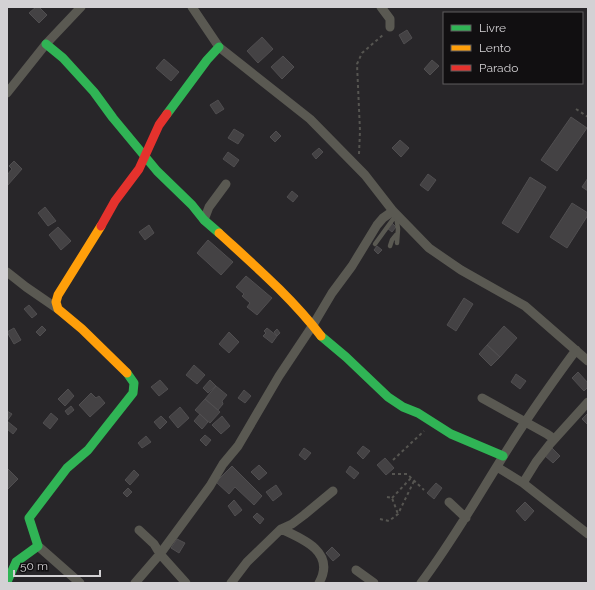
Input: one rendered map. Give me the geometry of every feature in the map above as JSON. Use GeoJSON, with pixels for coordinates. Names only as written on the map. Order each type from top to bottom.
{"type":"FeatureCollection","features":[{"type":"Feature","properties":{"kind":"street"},"geometry":{"type":"LineString","coordinates":[[7,94],[46,44],[81,7]]}},
{"type":"Feature","properties":{"kind":"street"},"geometry":{"type":"LineString","coordinates":[[192,7],[219,47],[310,119],[374,185],[395,213],[429,248],[461,270],[525,306],[588,361]]}},
{"type":"Feature","properties":{"kind":"street"},"geometry":{"type":"LineString","coordinates":[[381,7],[390,20],[390,26]]}},
{"type":"Feature","properties":{"kind":"street"},"geometry":{"type":"LineString","coordinates":[[46,44],[63,58],[94,92],[144,156],[204,220],[273,282],[321,336],[388,397],[403,407],[418,413],[451,434],[503,456]]}},
{"type":"Feature","properties":{"kind":"street"},"geometry":{"type":"LineString","coordinates":[[58,309],[56,302],[62,288],[94,238],[115,201],[139,169],[159,125],[207,60],[219,47]]}},
{"type":"Feature","properties":{"kind":"street"},"geometry":{"type":"LineString","coordinates":[[204,220],[209,207],[226,184]]}},
{"type":"Feature","properties":{"kind":"street"},"geometry":{"type":"LineString","coordinates":[[135,583],[160,554],[210,486],[223,464],[238,446],[279,376],[313,326],[332,293],[352,266],[377,225],[383,218],[395,213]]}},
{"type":"Feature","properties":{"kind":"street"},"geometry":{"type":"LineString","coordinates":[[7,272],[58,309],[105,351],[131,376],[136,388],[88,450],[66,468],[29,518],[38,546],[80,583]]}},
{"type":"Feature","properties":{"kind":"street"},"geometry":{"type":"LineString","coordinates":[[302,341],[311,336],[321,336]]}},
{"type":"Feature","properties":{"kind":"street"},"geometry":{"type":"LineString","coordinates":[[421,583],[441,557],[503,456],[576,350]]}},
{"type":"Feature","properties":{"kind":"street"},"geometry":{"type":"LineString","coordinates":[[482,398],[548,434],[554,439]]}},
{"type":"Feature","properties":{"kind":"street"},"geometry":{"type":"LineString","coordinates":[[523,484],[536,462],[554,439],[588,402]]}},
{"type":"Feature","properties":{"kind":"street"},"geometry":{"type":"LineString","coordinates":[[497,467],[523,484],[588,534]]}},
{"type":"Feature","properties":{"kind":"street"},"geometry":{"type":"LineString","coordinates":[[231,583],[247,562],[280,529],[292,524],[333,490]]}},
{"type":"Feature","properties":{"kind":"street"},"geometry":{"type":"LineString","coordinates":[[449,502],[466,518]]}},
{"type":"Feature","properties":{"kind":"street"},"geometry":{"type":"LineString","coordinates":[[280,529],[294,535],[320,552],[324,568],[323,576],[319,583]]}},
{"type":"Feature","properties":{"kind":"street"},"geometry":{"type":"LineString","coordinates":[[140,530],[154,544],[160,554],[186,583]]}},
{"type":"Feature","properties":{"kind":"street"},"geometry":{"type":"LineString","coordinates":[[7,582],[16,562],[38,546]]}},
{"type":"Feature","properties":{"kind":"street"},"geometry":{"type":"LineString","coordinates":[[356,570],[364,574],[374,583]]}},
{"type":"Feature","properties":{"kind":"lane"},"geometry":{"type":"LineString","coordinates":[[395,213],[398,229],[396,243]]}},
{"type":"Feature","properties":{"kind":"lane"},"geometry":{"type":"LineString","coordinates":[[375,244],[395,213]]}},
{"type":"Feature","properties":{"kind":"lane"},"geometry":{"type":"LineString","coordinates":[[390,246],[396,235]]}},
{"type":"Feature","properties":{"kind":"path"},"geometry":{"type":"LineString","coordinates":[[358,169],[360,131],[357,64],[362,53],[384,35],[390,26]]}},
{"type":"Feature","properties":{"kind":"path"},"geometry":{"type":"LineString","coordinates":[[576,109],[588,117]]}},
{"type":"Feature","properties":{"kind":"path"},"geometry":{"type":"LineString","coordinates":[[393,460],[432,422]]}},
{"type":"Feature","properties":{"kind":"path"},"geometry":{"type":"LineString","coordinates":[[392,474],[407,474],[424,490]]}},
{"type":"Feature","properties":{"kind":"path"},"geometry":{"type":"LineString","coordinates":[[392,498],[411,478]]}},
{"type":"Feature","properties":{"kind":"path"},"geometry":{"type":"LineString","coordinates":[[380,519],[389,521],[398,514],[414,481]]}},
{"type":"Feature","properties":{"kind":"path"},"geometry":{"type":"LineString","coordinates":[[387,497],[392,498]]}},
{"type":"Feature","properties":{"kind":"path"},"geometry":{"type":"LineString","coordinates":[[392,498],[398,514]]}},
{"type":"Feature","properties":{"kind":"building"},"geometry":{"type":"Polygon","coordinates":[[[36,7],[39,7],[47,15],[39,23],[29,13],[36,7]]]}},
{"type":"Feature","properties":{"kind":"building"},"geometry":{"type":"Polygon","coordinates":[[[407,30],[412,38],[404,44],[399,35],[407,30]]]}},
{"type":"Feature","properties":{"kind":"building"},"geometry":{"type":"Polygon","coordinates":[[[262,37],[273,49],[258,63],[247,51],[262,37]]]}},
{"type":"Feature","properties":{"kind":"building"},"geometry":{"type":"Polygon","coordinates":[[[283,56],[294,67],[282,79],[271,67],[283,56]]]}},
{"type":"Feature","properties":{"kind":"building"},"geometry":{"type":"Polygon","coordinates":[[[164,59],[179,72],[171,81],[156,68],[164,59]]]}},
{"type":"Feature","properties":{"kind":"building"},"geometry":{"type":"Polygon","coordinates":[[[432,60],[439,66],[430,75],[424,69],[432,60]]]}},
{"type":"Feature","properties":{"kind":"building"},"geometry":{"type":"Polygon","coordinates":[[[218,100],[224,109],[216,114],[210,105],[218,100]]]}},
{"type":"Feature","properties":{"kind":"building"},"geometry":{"type":"Polygon","coordinates":[[[571,117],[587,128],[557,171],[541,160],[571,117]]]}},
{"type":"Feature","properties":{"kind":"building"},"geometry":{"type":"Polygon","coordinates":[[[234,129],[244,135],[238,144],[228,138],[234,129]]]}},
{"type":"Feature","properties":{"kind":"building"},"geometry":{"type":"Polygon","coordinates":[[[276,131],[281,136],[275,142],[270,137],[276,131]]]}},
{"type":"Feature","properties":{"kind":"building"},"geometry":{"type":"Polygon","coordinates":[[[400,140],[409,148],[401,157],[392,148],[400,140]]]}},
{"type":"Feature","properties":{"kind":"building"},"geometry":{"type":"Polygon","coordinates":[[[319,148],[323,152],[316,159],[312,154],[319,148]]]}},
{"type":"Feature","properties":{"kind":"building"},"geometry":{"type":"Polygon","coordinates":[[[228,152],[239,160],[234,167],[223,159],[228,152]]]}},
{"type":"Feature","properties":{"kind":"building"},"geometry":{"type":"Polygon","coordinates":[[[14,161],[22,169],[7,186],[7,175],[12,169],[9,166],[14,161]]]}},
{"type":"Feature","properties":{"kind":"building"},"geometry":{"type":"Polygon","coordinates":[[[428,174],[436,180],[428,191],[420,185],[428,174]]]}},
{"type":"Feature","properties":{"kind":"building"},"geometry":{"type":"Polygon","coordinates":[[[530,177],[546,187],[518,233],[502,223],[530,177]]]}},
{"type":"Feature","properties":{"kind":"building"},"geometry":{"type":"Polygon","coordinates":[[[588,178],[588,191],[582,187],[588,178]]]}},
{"type":"Feature","properties":{"kind":"building"},"geometry":{"type":"Polygon","coordinates":[[[292,191],[298,196],[293,202],[287,197],[292,191]]]}},
{"type":"Feature","properties":{"kind":"building"},"geometry":{"type":"Polygon","coordinates":[[[572,203],[588,213],[588,215],[567,248],[550,237],[572,203]]]}},
{"type":"Feature","properties":{"kind":"building"},"geometry":{"type":"Polygon","coordinates":[[[45,207],[56,221],[48,226],[38,213],[45,207]]]}},
{"type":"Feature","properties":{"kind":"building"},"geometry":{"type":"Polygon","coordinates":[[[392,223],[396,227],[392,232],[387,228],[392,223]]]}},
{"type":"Feature","properties":{"kind":"building"},"geometry":{"type":"Polygon","coordinates":[[[149,225],[154,233],[145,240],[139,232],[149,225]]]}},
{"type":"Feature","properties":{"kind":"building"},"geometry":{"type":"Polygon","coordinates":[[[58,227],[71,241],[61,250],[49,235],[58,227]]]}},
{"type":"Feature","properties":{"kind":"building"},"geometry":{"type":"Polygon","coordinates":[[[208,240],[233,262],[221,275],[197,253],[208,240]]]}},
{"type":"Feature","properties":{"kind":"building"},"geometry":{"type":"Polygon","coordinates":[[[377,246],[382,250],[378,254],[374,250],[377,246]]]}},
{"type":"Feature","properties":{"kind":"building"},"geometry":{"type":"Polygon","coordinates":[[[246,276],[272,298],[257,315],[247,307],[250,303],[242,296],[244,294],[236,287],[246,276]]]}},
{"type":"Feature","properties":{"kind":"building"},"geometry":{"type":"Polygon","coordinates":[[[464,298],[473,304],[456,331],[447,325],[464,298]]]}},
{"type":"Feature","properties":{"kind":"building"},"geometry":{"type":"Polygon","coordinates":[[[29,305],[37,314],[32,318],[24,309],[29,305]]]}},
{"type":"Feature","properties":{"kind":"building"},"geometry":{"type":"Polygon","coordinates":[[[42,326],[46,330],[40,336],[36,332],[42,326]]]}},
{"type":"Feature","properties":{"kind":"building"},"geometry":{"type":"Polygon","coordinates":[[[504,326],[517,338],[500,357],[487,345],[504,326]]]}},
{"type":"Feature","properties":{"kind":"building"},"geometry":{"type":"Polygon","coordinates":[[[14,328],[21,340],[14,344],[7,332],[14,328]]]}},
{"type":"Feature","properties":{"kind":"building"},"geometry":{"type":"Polygon","coordinates":[[[267,328],[277,336],[272,343],[263,336],[266,333],[264,331],[267,328]]]}},
{"type":"Feature","properties":{"kind":"building"},"geometry":{"type":"Polygon","coordinates":[[[277,329],[280,333],[277,336],[274,332],[277,329]]]}},
{"type":"Feature","properties":{"kind":"building"},"geometry":{"type":"Polygon","coordinates":[[[229,332],[239,342],[229,353],[219,344],[229,332]]]}},
{"type":"Feature","properties":{"kind":"building"},"geometry":{"type":"Polygon","coordinates":[[[487,345],[500,357],[491,366],[479,354],[487,345]]]}},
{"type":"Feature","properties":{"kind":"building"},"geometry":{"type":"Polygon","coordinates":[[[194,365],[205,375],[197,384],[186,375],[194,365]]]}},
{"type":"Feature","properties":{"kind":"building"},"geometry":{"type":"Polygon","coordinates":[[[578,372],[588,383],[588,387],[584,391],[572,378],[578,372]]]}},
{"type":"Feature","properties":{"kind":"building"},"geometry":{"type":"Polygon","coordinates":[[[516,374],[526,381],[520,389],[511,382],[516,374]]]}},
{"type":"Feature","properties":{"kind":"building"},"geometry":{"type":"Polygon","coordinates":[[[160,380],[168,389],[159,396],[151,387],[160,380]]]}},
{"type":"Feature","properties":{"kind":"building"},"geometry":{"type":"Polygon","coordinates":[[[210,380],[216,386],[208,393],[203,388],[210,380]]]}},
{"type":"Feature","properties":{"kind":"building"},"geometry":{"type":"Polygon","coordinates":[[[216,386],[227,395],[222,401],[223,404],[218,410],[205,399],[216,386]]]}},
{"type":"Feature","properties":{"kind":"building"},"geometry":{"type":"Polygon","coordinates":[[[68,389],[74,396],[65,406],[58,399],[68,389]]]}},
{"type":"Feature","properties":{"kind":"building"},"geometry":{"type":"Polygon","coordinates":[[[244,390],[251,396],[245,403],[238,398],[244,390]]]}},
{"type":"Feature","properties":{"kind":"building"},"geometry":{"type":"Polygon","coordinates":[[[91,393],[96,398],[99,396],[105,403],[90,417],[79,405],[91,393]]]}},
{"type":"Feature","properties":{"kind":"building"},"geometry":{"type":"Polygon","coordinates":[[[205,399],[220,412],[210,423],[195,410],[205,399]]]}},
{"type":"Feature","properties":{"kind":"building"},"geometry":{"type":"Polygon","coordinates":[[[71,406],[74,410],[68,415],[65,411],[71,406]]]}},
{"type":"Feature","properties":{"kind":"building"},"geometry":{"type":"Polygon","coordinates":[[[180,407],[189,418],[178,428],[169,417],[180,407]]]}},
{"type":"Feature","properties":{"kind":"building"},"geometry":{"type":"Polygon","coordinates":[[[7,411],[12,414],[7,421],[7,411]]]}},
{"type":"Feature","properties":{"kind":"building"},"geometry":{"type":"Polygon","coordinates":[[[51,413],[58,419],[50,429],[43,423],[51,413]]]}},
{"type":"Feature","properties":{"kind":"building"},"geometry":{"type":"Polygon","coordinates":[[[588,413],[588,425],[582,419],[588,413]]]}},
{"type":"Feature","properties":{"kind":"building"},"geometry":{"type":"Polygon","coordinates":[[[200,414],[208,422],[202,429],[194,421],[200,414]]]}},
{"type":"Feature","properties":{"kind":"building"},"geometry":{"type":"Polygon","coordinates":[[[161,416],[167,422],[160,429],[154,422],[161,416]]]}},
{"type":"Feature","properties":{"kind":"building"},"geometry":{"type":"Polygon","coordinates":[[[222,416],[230,426],[221,434],[212,425],[222,416]]]}},
{"type":"Feature","properties":{"kind":"building"},"geometry":{"type":"Polygon","coordinates":[[[7,421],[17,429],[13,434],[7,429],[7,421]]]}},
{"type":"Feature","properties":{"kind":"building"},"geometry":{"type":"Polygon","coordinates":[[[205,435],[211,440],[206,446],[200,440],[205,435]]]}},
{"type":"Feature","properties":{"kind":"building"},"geometry":{"type":"Polygon","coordinates":[[[146,436],[151,442],[142,448],[138,443],[146,436]]]}},
{"type":"Feature","properties":{"kind":"building"},"geometry":{"type":"Polygon","coordinates":[[[363,446],[370,451],[363,459],[357,453],[363,446]]]}},
{"type":"Feature","properties":{"kind":"building"},"geometry":{"type":"Polygon","coordinates":[[[551,447],[560,456],[553,463],[544,455],[551,447]]]}},
{"type":"Feature","properties":{"kind":"building"},"geometry":{"type":"Polygon","coordinates":[[[304,448],[311,453],[305,460],[299,455],[304,448]]]}},
{"type":"Feature","properties":{"kind":"building"},"geometry":{"type":"Polygon","coordinates":[[[385,458],[394,468],[386,475],[377,465],[385,458]]]}},
{"type":"Feature","properties":{"kind":"building"},"geometry":{"type":"Polygon","coordinates":[[[259,465],[267,473],[259,480],[251,472],[259,465]]]}},
{"type":"Feature","properties":{"kind":"building"},"geometry":{"type":"Polygon","coordinates":[[[232,466],[262,496],[254,505],[235,487],[229,494],[216,482],[232,466]]]}},
{"type":"Feature","properties":{"kind":"building"},"geometry":{"type":"Polygon","coordinates":[[[350,466],[359,473],[354,479],[346,472],[350,466]]]}},
{"type":"Feature","properties":{"kind":"building"},"geometry":{"type":"Polygon","coordinates":[[[7,468],[18,479],[7,490],[7,468]]]}},
{"type":"Feature","properties":{"kind":"building"},"geometry":{"type":"Polygon","coordinates":[[[134,470],[139,475],[130,485],[125,480],[134,470]]]}},
{"type":"Feature","properties":{"kind":"building"},"geometry":{"type":"Polygon","coordinates":[[[436,483],[442,488],[434,499],[427,493],[436,483]]]}},
{"type":"Feature","properties":{"kind":"building"},"geometry":{"type":"Polygon","coordinates":[[[276,485],[282,494],[273,501],[266,492],[276,485]]]}},
{"type":"Feature","properties":{"kind":"building"},"geometry":{"type":"Polygon","coordinates":[[[128,488],[132,492],[127,497],[123,493],[128,488]]]}},
{"type":"Feature","properties":{"kind":"building"},"geometry":{"type":"Polygon","coordinates":[[[234,500],[242,510],[235,516],[228,506],[234,500]]]}},
{"type":"Feature","properties":{"kind":"building"},"geometry":{"type":"Polygon","coordinates":[[[525,502],[534,511],[525,521],[516,511],[525,502]]]}},
{"type":"Feature","properties":{"kind":"building"},"geometry":{"type":"Polygon","coordinates":[[[257,513],[264,519],[260,524],[253,517],[257,513]]]}},
{"type":"Feature","properties":{"kind":"building"},"geometry":{"type":"Polygon","coordinates":[[[177,539],[185,543],[179,553],[171,548],[177,539]]]}},
{"type":"Feature","properties":{"kind":"building"},"geometry":{"type":"Polygon","coordinates":[[[332,547],[340,555],[333,561],[326,553],[332,547]]]}},
{"type":"Feature","properties":{"kind":"traffic: fast"},"geometry":{"type":"LineString","coordinates":[[46,44],[63,58],[94,92],[113,118],[157,171],[192,205],[204,220],[219,233]]}},
{"type":"Feature","properties":{"kind":"traffic: fast"},"geometry":{"type":"LineString","coordinates":[[167,114],[207,60],[219,47]]}},
{"type":"Feature","properties":{"kind":"traffic: fast"},"geometry":{"type":"LineString","coordinates":[[321,336],[346,357],[388,397],[403,407],[418,413],[451,434],[503,456]]}},
{"type":"Feature","properties":{"kind":"traffic: fast"},"geometry":{"type":"LineString","coordinates":[[7,582],[16,562],[38,546],[29,518],[67,468],[88,450],[133,393],[134,383],[127,373]]}},
{"type":"Feature","properties":{"kind":"traffic: slow"},"geometry":{"type":"LineString","coordinates":[[101,226],[58,295],[56,302],[58,309],[82,329],[127,373]]}},
{"type":"Feature","properties":{"kind":"traffic: slow"},"geometry":{"type":"LineString","coordinates":[[219,233],[285,295],[321,336]]}},
{"type":"Feature","properties":{"kind":"traffic: jam"},"geometry":{"type":"LineString","coordinates":[[101,226],[115,201],[139,169],[159,125],[167,114]]}}]}
